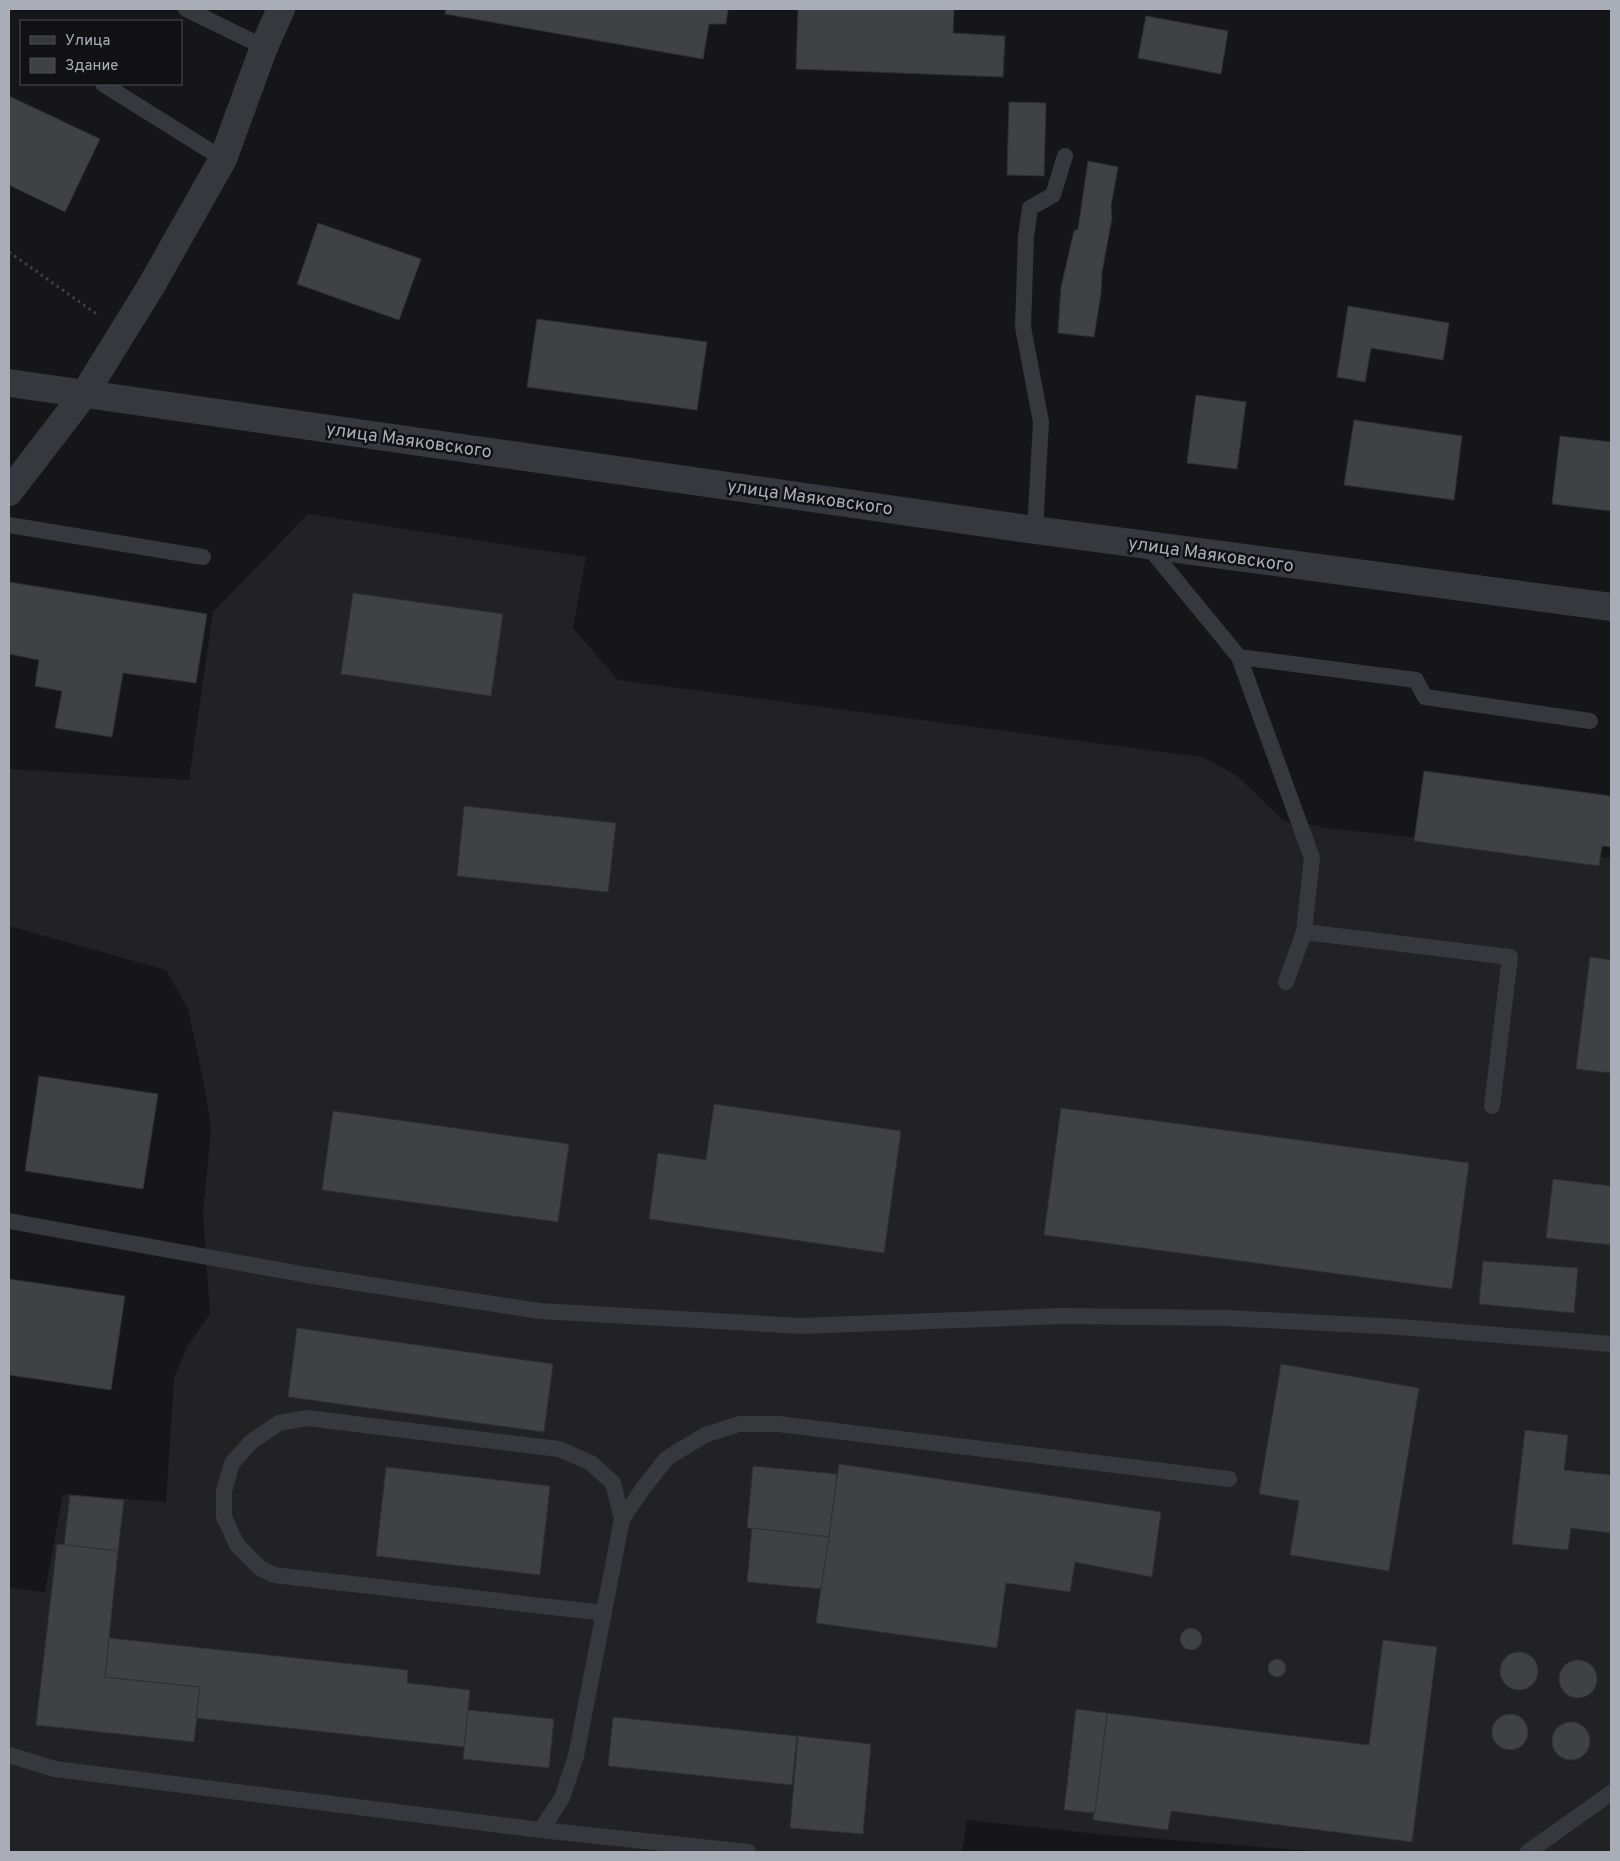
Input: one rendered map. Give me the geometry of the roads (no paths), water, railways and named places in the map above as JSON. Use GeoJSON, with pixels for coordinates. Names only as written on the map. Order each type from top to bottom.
{"type":"FeatureCollection","features":[{"type":"Feature","properties":{"kind":"street"},"geometry":{"type":"LineString","coordinates":[[9,492],[85,393],[150,288],[223,159],[264,47],[281,9]]}},
{"type":"Feature","properties":{"kind":"street","name":"улица Маяковского"},"geometry":{"type":"LineString","coordinates":[[9,383],[1035,530],[1611,607]]}},
{"type":"Feature","properties":{"kind":"lane"},"geometry":{"type":"LineString","coordinates":[[186,9],[264,47]]}},
{"type":"Feature","properties":{"kind":"lane"},"geometry":{"type":"LineString","coordinates":[[105,85],[223,159]]}},
{"type":"Feature","properties":{"kind":"lane"},"geometry":{"type":"LineString","coordinates":[[1035,530],[1041,422],[1024,327],[1026,238],[1030,208],[1053,195],[1065,156]]}},
{"type":"Feature","properties":{"kind":"lane"},"geometry":{"type":"LineString","coordinates":[[9,525],[204,557]]}},
{"type":"Feature","properties":{"kind":"lane"},"geometry":{"type":"LineString","coordinates":[[1147,545],[1239,656],[1312,858],[1304,932],[1286,982]]}},
{"type":"Feature","properties":{"kind":"lane"},"geometry":{"type":"LineString","coordinates":[[1239,656],[1416,680],[1426,698],[1590,721]]}},
{"type":"Feature","properties":{"kind":"lane"},"geometry":{"type":"LineString","coordinates":[[1304,932],[1510,957],[1492,1106]]}},
{"type":"Feature","properties":{"kind":"lane"},"geometry":{"type":"LineString","coordinates":[[9,1221],[307,1275],[539,1311],[802,1326],[1061,1316],[1226,1318],[1400,1328],[1611,1344]]}},
{"type":"Feature","properties":{"kind":"lane"},"geometry":{"type":"LineString","coordinates":[[604,1613],[274,1575],[260,1568],[237,1545],[224,1517],[224,1491],[232,1463],[252,1441],[279,1423],[307,1418],[559,1449],[591,1463],[613,1483],[622,1519]]}},
{"type":"Feature","properties":{"kind":"lane"},"geometry":{"type":"LineString","coordinates":[[541,1830],[562,1798],[576,1756],[622,1519],[667,1458],[705,1435],[739,1424],[778,1424],[1229,1478]]}},
{"type":"Feature","properties":{"kind":"lane"},"geometry":{"type":"LineString","coordinates":[[9,1755],[55,1769],[541,1830],[748,1852]]}},
{"type":"Feature","properties":{"kind":"lane"},"geometry":{"type":"LineString","coordinates":[[1528,1852],[1611,1793]]}}]}
